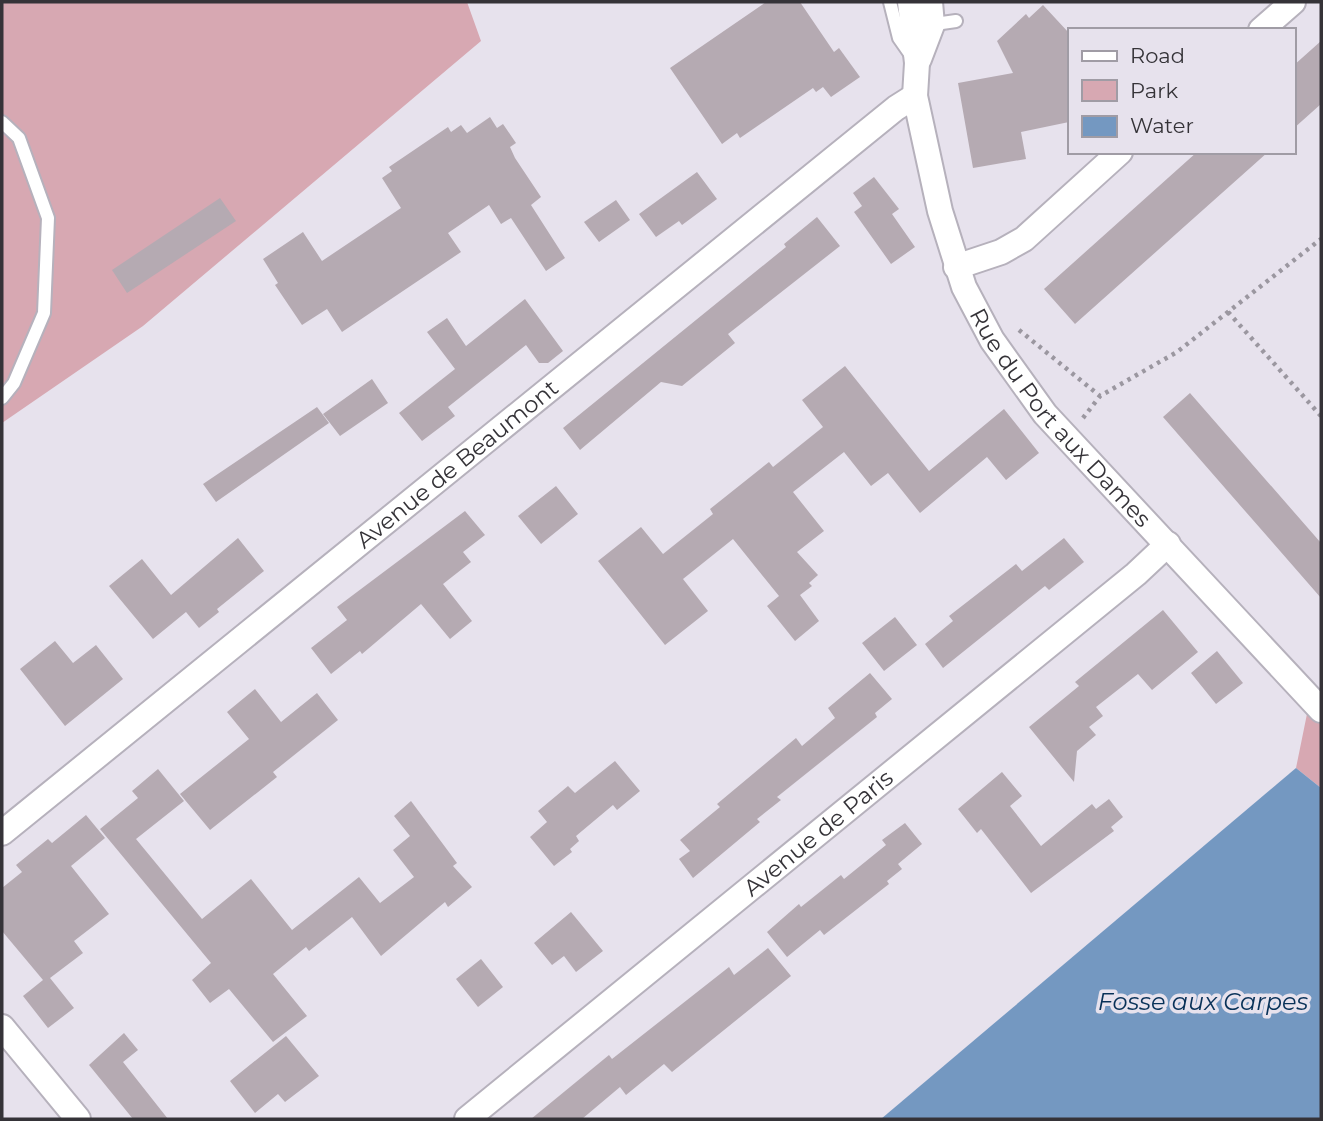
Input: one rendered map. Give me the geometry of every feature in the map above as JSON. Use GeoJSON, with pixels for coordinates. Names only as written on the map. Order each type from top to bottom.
{"type":"FeatureCollection","features":[{"type":"Feature","properties":{"kind":"street"},"geometry":{"type":"LineString","coordinates":[[1263,28],[1293,2]]}},
{"type":"Feature","properties":{"kind":"street","name":"Rue du Port aux Dames"},"geometry":{"type":"LineString","coordinates":[[921,13],[915,96],[935,192],[956,267],[992,340],[1029,394],[1321,710]]}},
{"type":"Feature","properties":{"kind":"street","name":"Avenue de Beaumont"},"geometry":{"type":"LineString","coordinates":[[2,833],[896,108],[915,96]]}},
{"type":"Feature","properties":{"kind":"street"},"geometry":{"type":"LineString","coordinates":[[956,267],[1001,252],[1024,239],[1118,154]]}},
{"type":"Feature","properties":{"kind":"street","name":"Avenue de Paris"},"geometry":{"type":"LineString","coordinates":[[467,1119],[1136,575],[1168,544]]}},
{"type":"Feature","properties":{"kind":"street"},"geometry":{"type":"LineString","coordinates":[[2,1027],[78,1119]]}},
{"type":"Feature","properties":{"kind":"lane"},"geometry":{"type":"LineString","coordinates":[[890,2],[899,38],[917,63]]}},
{"type":"Feature","properties":{"kind":"lane"},"geometry":{"type":"LineString","coordinates":[[921,13],[956,21]]}},
{"type":"Feature","properties":{"kind":"lane"},"geometry":{"type":"LineString","coordinates":[[2,122],[19,138],[48,218],[44,313],[14,383],[2,398]]}},
{"type":"Feature","properties":{"kind":"path"},"geometry":{"type":"LineString","coordinates":[[1070,440],[1100,396],[1177,352],[1321,239]]}},
{"type":"Feature","properties":{"kind":"path"},"geometry":{"type":"LineString","coordinates":[[1228,312],[1321,415]]}},
{"type":"Feature","properties":{"kind":"path"},"geometry":{"type":"LineString","coordinates":[[1017,328],[1100,396]]}},
{"type":"Feature","properties":{"kind":"green space"},"geometry":{"type":"Polygon","coordinates":[[[2,2],[467,2],[481,41],[143,326],[2,423],[2,2]]]}},
{"type":"Feature","properties":{"kind":"green space"},"geometry":{"type":"Polygon","coordinates":[[[1308,709],[1321,724],[1321,788],[1296,768],[1308,709]]]}},
{"type":"Feature","properties":{"kind":"water","name":"Fosse aux Carpes"},"geometry":{"type":"Polygon","coordinates":[[[1296,768],[1321,788],[1321,1119],[881,1119],[1296,768]]]}},
{"type":"Feature","properties":{"kind":"building"},"geometry":{"type":"Polygon","coordinates":[[[766,2],[800,2],[834,52],[839,48],[860,77],[831,97],[823,87],[816,92],[813,88],[740,138],[737,133],[722,144],[670,68],[766,2]]]}},
{"type":"Feature","properties":{"kind":"building"},"geometry":{"type":"Polygon","coordinates":[[[1043,5],[1068,32],[1068,122],[1021,132],[1026,159],[973,168],[958,83],[1013,73],[997,41],[1026,14],[1029,18],[1043,5]]]}},
{"type":"Feature","properties":{"kind":"building"},"geometry":{"type":"Polygon","coordinates":[[[1321,41],[1321,104],[1295,127],[1295,64],[1321,41]]]}},
{"type":"Feature","properties":{"kind":"building"},"geometry":{"type":"Polygon","coordinates":[[[490,117],[497,128],[503,124],[516,143],[510,147],[515,158],[541,197],[531,205],[565,258],[546,271],[511,218],[501,224],[489,205],[448,233],[461,252],[342,332],[327,309],[302,325],[275,285],[278,283],[263,259],[303,232],[322,261],[401,208],[382,178],[392,171],[389,167],[448,127],[451,132],[461,125],[467,133],[490,117]]]}},
{"type":"Feature","properties":{"kind":"building"},"geometry":{"type":"Polygon","coordinates":[[[1195,154],[1266,154],[1075,324],[1044,289],[1195,154]]]}},
{"type":"Feature","properties":{"kind":"building"},"geometry":{"type":"Polygon","coordinates":[[[697,172],[717,199],[682,225],[679,221],[656,237],[639,214],[697,172]]]}},
{"type":"Feature","properties":{"kind":"building"},"geometry":{"type":"Polygon","coordinates":[[[874,177],[899,209],[892,214],[915,247],[891,264],[854,212],[862,206],[853,193],[874,177]]]}},
{"type":"Feature","properties":{"kind":"building"},"geometry":{"type":"Polygon","coordinates":[[[220,198],[236,221],[127,293],[112,270],[220,198]]]}},
{"type":"Feature","properties":{"kind":"building"},"geometry":{"type":"Polygon","coordinates":[[[616,200],[630,220],[599,242],[584,222],[616,200]]]}},
{"type":"Feature","properties":{"kind":"building"},"geometry":{"type":"Polygon","coordinates":[[[817,217],[840,246],[728,334],[735,343],[682,386],[661,382],[580,450],[563,428],[786,247],[784,244],[817,217]]]}},
{"type":"Feature","properties":{"kind":"building"},"geometry":{"type":"Polygon","coordinates":[[[525,299],[563,351],[548,363],[539,363],[526,345],[448,407],[455,416],[422,441],[399,413],[455,369],[427,332],[447,318],[466,346],[525,299]]]}},
{"type":"Feature","properties":{"kind":"building"},"geometry":{"type":"Polygon","coordinates":[[[845,366],[929,471],[1004,409],[1039,453],[1006,480],[987,457],[920,513],[888,473],[871,486],[844,452],[793,492],[824,531],[797,552],[818,575],[809,583],[812,586],[800,595],[819,621],[795,641],[767,606],[779,596],[733,539],[683,579],[708,611],[665,645],[598,561],[641,527],[663,554],[713,514],[710,509],[769,462],[773,467],[823,427],[802,400],[845,366]]]}},
{"type":"Feature","properties":{"kind":"building"},"geometry":{"type":"Polygon","coordinates":[[[372,379],[388,403],[340,436],[323,414],[372,379]]]}},
{"type":"Feature","properties":{"kind":"building"},"geometry":{"type":"Polygon","coordinates":[[[1190,393],[1321,543],[1321,598],[1163,417],[1190,393]]]}},
{"type":"Feature","properties":{"kind":"building"},"geometry":{"type":"Polygon","coordinates":[[[317,407],[329,423],[216,502],[203,484],[317,407]]]}},
{"type":"Feature","properties":{"kind":"building"},"geometry":{"type":"Polygon","coordinates":[[[556,486],[578,514],[541,544],[518,516],[556,486]]]}},
{"type":"Feature","properties":{"kind":"building"},"geometry":{"type":"Polygon","coordinates":[[[465,511],[485,535],[463,552],[471,562],[443,584],[472,621],[450,639],[421,604],[362,654],[360,651],[331,674],[311,648],[347,620],[337,607],[465,511]]]}},
{"type":"Feature","properties":{"kind":"building"},"geometry":{"type":"Polygon","coordinates":[[[238,538],[264,571],[217,609],[219,612],[199,628],[186,612],[153,639],[109,586],[142,559],[171,595],[238,538]]]}},
{"type":"Feature","properties":{"kind":"building"},"geometry":{"type":"Polygon","coordinates":[[[1064,538],[1084,562],[1049,590],[1045,586],[943,668],[925,644],[953,621],[949,616],[1016,564],[1022,571],[1064,538]]]}},
{"type":"Feature","properties":{"kind":"building"},"geometry":{"type":"Polygon","coordinates":[[[1163,610],[1198,652],[1152,690],[1138,674],[1096,707],[1103,716],[1089,727],[1096,735],[1077,751],[1074,782],[1029,727],[1079,686],[1075,682],[1163,610]]]}},
{"type":"Feature","properties":{"kind":"building"},"geometry":{"type":"Polygon","coordinates":[[[895,617],[917,645],[884,671],[862,643],[895,617]]]}},
{"type":"Feature","properties":{"kind":"building"},"geometry":{"type":"Polygon","coordinates":[[[55,641],[73,663],[96,645],[123,679],[65,726],[20,669],[55,641]]]}},
{"type":"Feature","properties":{"kind":"building"},"geometry":{"type":"Polygon","coordinates":[[[1217,651],[1243,683],[1216,704],[1191,673],[1217,651]]]}},
{"type":"Feature","properties":{"kind":"building"},"geometry":{"type":"Polygon","coordinates":[[[870,673],[892,699],[875,713],[877,717],[777,797],[781,800],[757,819],[760,822],[693,878],[679,859],[690,851],[680,840],[720,807],[717,804],[796,738],[802,746],[835,718],[828,708],[870,673]]]}},
{"type":"Feature","properties":{"kind":"building"},"geometry":{"type":"Polygon","coordinates":[[[255,689],[281,722],[317,693],[338,720],[273,772],[277,777],[210,830],[180,794],[249,739],[227,712],[255,689]]]}},
{"type":"Feature","properties":{"kind":"building"},"geometry":{"type":"Polygon","coordinates":[[[615,761],[640,791],[617,810],[613,805],[576,836],[579,841],[570,849],[572,852],[554,866],[530,837],[547,822],[538,811],[568,786],[575,793],[615,761]]]}},
{"type":"Feature","properties":{"kind":"building"},"geometry":{"type":"Polygon","coordinates":[[[158,769],[184,801],[136,839],[202,919],[251,879],[292,930],[359,877],[380,903],[414,877],[393,850],[410,836],[394,816],[411,801],[457,863],[453,866],[472,887],[448,907],[445,902],[381,956],[352,917],[309,951],[306,947],[273,974],[307,1016],[273,1042],[229,989],[210,1003],[192,980],[211,963],[100,829],[138,798],[132,791],[158,769]]]}},
{"type":"Feature","properties":{"kind":"building"},"geometry":{"type":"Polygon","coordinates":[[[1002,772],[1022,796],[1010,806],[1041,846],[1092,804],[1096,809],[1109,799],[1123,817],[1111,827],[1114,831],[1031,893],[981,829],[977,833],[958,809],[1002,772]]]}},
{"type":"Feature","properties":{"kind":"building"},"geometry":{"type":"Polygon","coordinates":[[[86,815],[105,838],[71,866],[109,914],[74,941],[83,953],[50,978],[74,1008],[48,1028],[23,996],[43,980],[2,931],[2,888],[22,872],[16,865],[48,839],[52,843],[86,815]]]}},
{"type":"Feature","properties":{"kind":"building"},"geometry":{"type":"Polygon","coordinates":[[[905,823],[922,844],[898,864],[902,869],[887,881],[889,884],[824,935],[820,930],[787,957],[767,932],[799,904],[801,907],[841,875],[844,879],[886,845],[882,840],[905,823]]]}},
{"type":"Feature","properties":{"kind":"building"},"geometry":{"type":"Polygon","coordinates":[[[571,912],[603,951],[576,972],[564,956],[552,965],[534,943],[571,912]]]}},
{"type":"Feature","properties":{"kind":"building"},"geometry":{"type":"Polygon","coordinates":[[[768,948],[791,976],[672,1072],[664,1064],[626,1095],[620,1087],[582,1119],[531,1119],[609,1055],[612,1059],[729,967],[734,975],[768,948]]]}},
{"type":"Feature","properties":{"kind":"building"},"geometry":{"type":"Polygon","coordinates":[[[481,959],[503,987],[478,1007],[456,979],[481,959]]]}},
{"type":"Feature","properties":{"kind":"building"},"geometry":{"type":"Polygon","coordinates":[[[124,1033],[138,1050],[123,1062],[168,1119],[133,1119],[89,1065],[124,1033]]]}},
{"type":"Feature","properties":{"kind":"building"},"geometry":{"type":"Polygon","coordinates":[[[286,1036],[319,1076],[285,1102],[278,1094],[255,1113],[230,1081],[286,1036]]]}}]}
